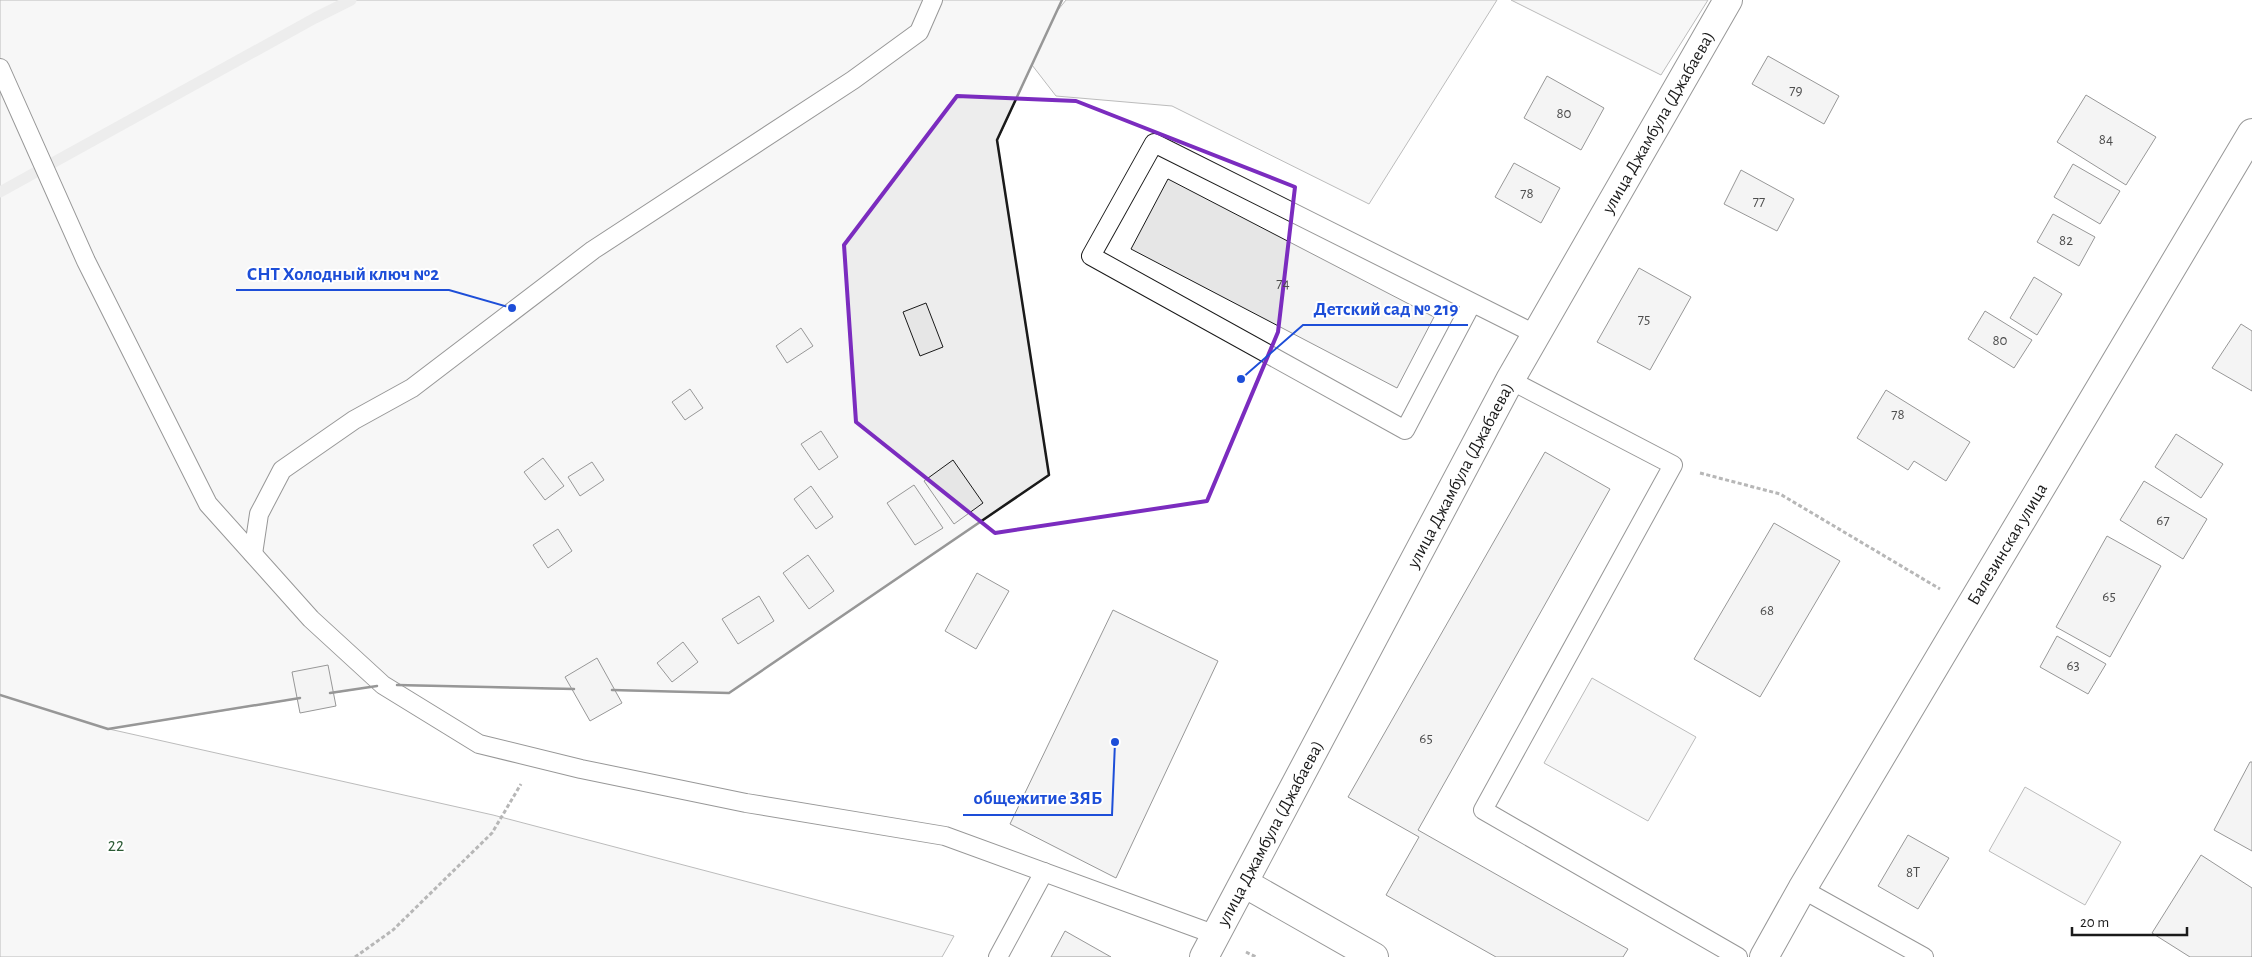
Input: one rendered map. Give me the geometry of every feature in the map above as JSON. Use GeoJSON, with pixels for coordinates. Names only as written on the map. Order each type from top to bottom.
{"type":"FeatureCollection","features":[{"type":"Feature","properties":{"kind":"street","name":"улица Джамбула (Джабаева)"},"geometry":{"type":"LineString","coordinates":[[1210,946],[1510,380],[1728,0]]}},
{"type":"Feature","properties":{"kind":"street","name":"Балезинская улица"},"geometry":{"type":"LineString","coordinates":[[1764,957],[1802,889],[2252,133]]}},
{"type":"Feature","properties":{"kind":"street"},"geometry":{"type":"LineString","coordinates":[[1244,883],[1374,957]]}},
{"type":"Feature","properties":{"kind":"lane"},"geometry":{"type":"LineString","coordinates":[[253,554],[259,514],[282,470],[354,420],[412,388],[592,250],[853,80],[919,32],[933,0]]}},
{"type":"Feature","properties":{"kind":"lane"},"geometry":{"type":"LineString","coordinates":[[0,68],[86,261],[208,504],[311,619],[383,685],[479,744],[581,769],[746,803],[945,836],[1044,872],[1210,946]]}},
{"type":"Feature","properties":{"kind":"lane"},"geometry":{"type":"LineString","coordinates":[[1472,302],[1406,430],[1091,256],[1154,143],[1472,302],[1537,335]]}},
{"type":"Feature","properties":{"kind":"lane"},"geometry":{"type":"LineString","coordinates":[[1510,380],[1673,465],[1483,810],[1738,957]]}},
{"type":"Feature","properties":{"kind":"lane"},"geometry":{"type":"LineString","coordinates":[[998,957],[1044,872]]}},
{"type":"Feature","properties":{"kind":"lane"},"geometry":{"type":"LineString","coordinates":[[1802,889],[1924,957]]}},
{"type":"Feature","properties":{"kind":"path"},"geometry":{"type":"LineString","coordinates":[[1673,465],[1780,494],[1970,607]]}},
{"type":"Feature","properties":{"kind":"path"},"geometry":{"type":"LineString","coordinates":[[355,957],[393,930],[492,833],[537,758]]}},
{"type":"Feature","properties":{"kind":"highlighted area"},"geometry":{"type":"Polygon","coordinates":[[[957,96],[1076,101],[1295,187],[1278,332],[1207,501],[995,533],[856,422],[844,245],[957,96]]]}},
{"type":"Feature","properties":{"kind":"shaded area"},"geometry":{"type":"Polygon","coordinates":[[[0,0],[1062,0],[1058,10],[1066,0],[1497,0],[1369,204],[1172,106],[1056,96],[1032,65],[997,141],[1049,475],[729,693],[383,685],[109,729],[493,815],[954,936],[942,957],[0,957],[0,0]]]}},
{"type":"Feature","properties":{"kind":"shaded area"},"geometry":{"type":"Polygon","coordinates":[[[1511,0],[1708,0],[1661,75],[1511,0]]]}},
{"type":"Feature","properties":{"kind":"shaded area"},"geometry":{"type":"Polygon","coordinates":[[[1592,678],[1696,737],[1648,821],[1544,763],[1592,678]]]}},
{"type":"Feature","properties":{"kind":"shaded area"},"geometry":{"type":"Polygon","coordinates":[[[2025,787],[2121,842],[2085,905],[1989,851],[2025,787]]]}},
{"type":"Feature","properties":{"kind":"building"},"geometry":{"type":"Polygon","coordinates":[[[1768,56],[1839,96],[1824,124],[1752,84],[1768,56]]]}},
{"type":"Feature","properties":{"kind":"building"},"geometry":{"type":"Polygon","coordinates":[[[1547,76],[1604,108],[1581,150],[1524,118],[1547,76]]]}},
{"type":"Feature","properties":{"kind":"building"},"geometry":{"type":"Polygon","coordinates":[[[2086,95],[2156,137],[2126,185],[2057,142],[2086,95]]]}},
{"type":"Feature","properties":{"kind":"building"},"geometry":{"type":"Polygon","coordinates":[[[1514,163],[1560,188],[1541,223],[1495,197],[1514,163]]]}},
{"type":"Feature","properties":{"kind":"building"},"geometry":{"type":"Polygon","coordinates":[[[2073,164],[2120,191],[2100,224],[2054,197],[2073,164]]]}},
{"type":"Feature","properties":{"kind":"building"},"geometry":{"type":"Polygon","coordinates":[[[1741,170],[1794,199],[1777,231],[1724,204],[1741,170]]]}},
{"type":"Feature","properties":{"kind":"building"},"geometry":{"type":"Polygon","coordinates":[[[1168,179],[1434,317],[1397,388],[1131,249],[1168,179]]]}},
{"type":"Feature","properties":{"kind":"building"},"geometry":{"type":"Polygon","coordinates":[[[2053,214],[2095,237],[2079,266],[2037,242],[2053,214]]]}},
{"type":"Feature","properties":{"kind":"building"},"geometry":{"type":"Polygon","coordinates":[[[1639,268],[1691,297],[1650,370],[1597,342],[1639,268]]]}},
{"type":"Feature","properties":{"kind":"building"},"geometry":{"type":"Polygon","coordinates":[[[2034,277],[2062,294],[2037,335],[2010,318],[2034,277]]]}},
{"type":"Feature","properties":{"kind":"building"},"geometry":{"type":"Polygon","coordinates":[[[926,303],[943,347],[920,356],[903,312],[926,303]]]}},
{"type":"Feature","properties":{"kind":"building"},"geometry":{"type":"Polygon","coordinates":[[[1985,311],[2032,340],[2014,368],[1968,339],[1985,311]]]}},
{"type":"Feature","properties":{"kind":"building"},"geometry":{"type":"Polygon","coordinates":[[[2241,324],[2252,331],[2252,391],[2212,368],[2241,324]]]}},
{"type":"Feature","properties":{"kind":"building"},"geometry":{"type":"Polygon","coordinates":[[[801,328],[813,346],[787,363],[776,346],[801,328]]]}},
{"type":"Feature","properties":{"kind":"building"},"geometry":{"type":"Polygon","coordinates":[[[690,389],[703,408],[685,420],[672,402],[690,389]]]}},
{"type":"Feature","properties":{"kind":"building"},"geometry":{"type":"Polygon","coordinates":[[[1886,390],[1970,442],[1946,481],[1914,461],[1908,470],[1857,438],[1886,390]]]}},
{"type":"Feature","properties":{"kind":"building"},"geometry":{"type":"Polygon","coordinates":[[[821,431],[838,457],[819,470],[801,444],[821,431]]]}},
{"type":"Feature","properties":{"kind":"building"},"geometry":{"type":"Polygon","coordinates":[[[2176,434],[2223,464],[2201,498],[2155,467],[2176,434]]]}},
{"type":"Feature","properties":{"kind":"building"},"geometry":{"type":"Polygon","coordinates":[[[1545,452],[1610,489],[1418,830],[1628,949],[1623,957],[1496,957],[1386,895],[1419,837],[1348,797],[1545,452]]]}},
{"type":"Feature","properties":{"kind":"building"},"geometry":{"type":"Polygon","coordinates":[[[543,458],[564,486],[545,500],[524,472],[543,458]]]}},
{"type":"Feature","properties":{"kind":"building"},"geometry":{"type":"Polygon","coordinates":[[[953,460],[983,503],[954,524],[924,481],[953,460]]]}},
{"type":"Feature","properties":{"kind":"building"},"geometry":{"type":"Polygon","coordinates":[[[592,462],[604,480],[580,496],[568,477],[592,462]]]}},
{"type":"Feature","properties":{"kind":"building"},"geometry":{"type":"Polygon","coordinates":[[[2144,481],[2207,519],[2183,559],[2120,520],[2144,481]]]}},
{"type":"Feature","properties":{"kind":"building"},"geometry":{"type":"Polygon","coordinates":[[[914,485],[943,528],[915,545],[887,503],[914,485]]]}},
{"type":"Feature","properties":{"kind":"building"},"geometry":{"type":"Polygon","coordinates":[[[811,486],[833,517],[816,529],[794,499],[811,486]]]}},
{"type":"Feature","properties":{"kind":"building"},"geometry":{"type":"Polygon","coordinates":[[[1774,523],[1840,561],[1760,697],[1694,659],[1774,523]]]}},
{"type":"Feature","properties":{"kind":"building"},"geometry":{"type":"Polygon","coordinates":[[[558,529],[572,551],[548,568],[533,545],[558,529]]]}},
{"type":"Feature","properties":{"kind":"building"},"geometry":{"type":"Polygon","coordinates":[[[2107,536],[2161,566],[2110,657],[2056,627],[2107,536]]]}},
{"type":"Feature","properties":{"kind":"building"},"geometry":{"type":"Polygon","coordinates":[[[808,555],[834,591],[809,609],[783,573],[808,555]]]}},
{"type":"Feature","properties":{"kind":"building"},"geometry":{"type":"Polygon","coordinates":[[[977,573],[1009,591],[976,649],[945,631],[977,573]]]}},
{"type":"Feature","properties":{"kind":"building"},"geometry":{"type":"Polygon","coordinates":[[[759,596],[774,621],[738,644],[722,619],[759,596]]]}},
{"type":"Feature","properties":{"kind":"building"},"geometry":{"type":"Polygon","coordinates":[[[1113,610],[1218,661],[1116,878],[1010,824],[1113,610]]]}},
{"type":"Feature","properties":{"kind":"building"},"geometry":{"type":"Polygon","coordinates":[[[2057,636],[2106,664],[2088,694],[2040,667],[2057,636]]]}},
{"type":"Feature","properties":{"kind":"building"},"geometry":{"type":"Polygon","coordinates":[[[683,642],[698,662],[672,682],[657,663],[683,642]]]}},
{"type":"Feature","properties":{"kind":"building"},"geometry":{"type":"Polygon","coordinates":[[[597,658],[622,703],[590,721],[565,677],[597,658]]]}},
{"type":"Feature","properties":{"kind":"building"},"geometry":{"type":"Polygon","coordinates":[[[328,665],[336,706],[300,713],[292,672],[328,665]]]}},
{"type":"Feature","properties":{"kind":"building"},"geometry":{"type":"Polygon","coordinates":[[[2250,762],[2252,762],[2252,851],[2214,830],[2250,762]]]}},
{"type":"Feature","properties":{"kind":"building"},"geometry":{"type":"Polygon","coordinates":[[[1908,835],[1949,858],[1918,909],[1878,886],[1908,835]]]}},
{"type":"Feature","properties":{"kind":"building"},"geometry":{"type":"Polygon","coordinates":[[[2201,855],[2252,888],[2252,957],[2190,957],[2152,933],[2201,855]]]}},
{"type":"Feature","properties":{"kind":"building"},"geometry":{"type":"Polygon","coordinates":[[[1065,931],[1111,957],[1051,957],[1065,931]]]}},
{"type":"Feature","properties":{"kind":"waterway"},"geometry":{"type":"LineString","coordinates":[[0,192],[351,0]]}},
{"type":"Feature","properties":{"kind":"wall"},"geometry":{"type":"LineString","coordinates":[[612,690],[729,693],[1049,475],[997,140],[1062,0]]}},
{"type":"Feature","properties":{"kind":"wall"},"geometry":{"type":"LineString","coordinates":[[397,685],[574,689]]}},
{"type":"Feature","properties":{"kind":"wall"},"geometry":{"type":"LineString","coordinates":[[330,693],[377,686]]}},
{"type":"Feature","properties":{"kind":"wall"},"geometry":{"type":"LineString","coordinates":[[0,695],[108,729],[300,698]]}},
{"type":"Feature","properties":{"kind":"place","name":"СНТ Холодный ключ №2"},"geometry":{"type":"Point","coordinates":[512,308]}},
{"type":"Feature","properties":{"kind":"place","name":"Детский сад № 219"},"geometry":{"type":"Point","coordinates":[1241,379]}},
{"type":"Feature","properties":{"kind":"place","name":"общежитие ЗЯБ"},"geometry":{"type":"Point","coordinates":[1115,742]}},
{"type":"Feature","properties":{"kind":"park label","name":"22"},"geometry":{"type":"Point","coordinates":[116,845]}}]}
